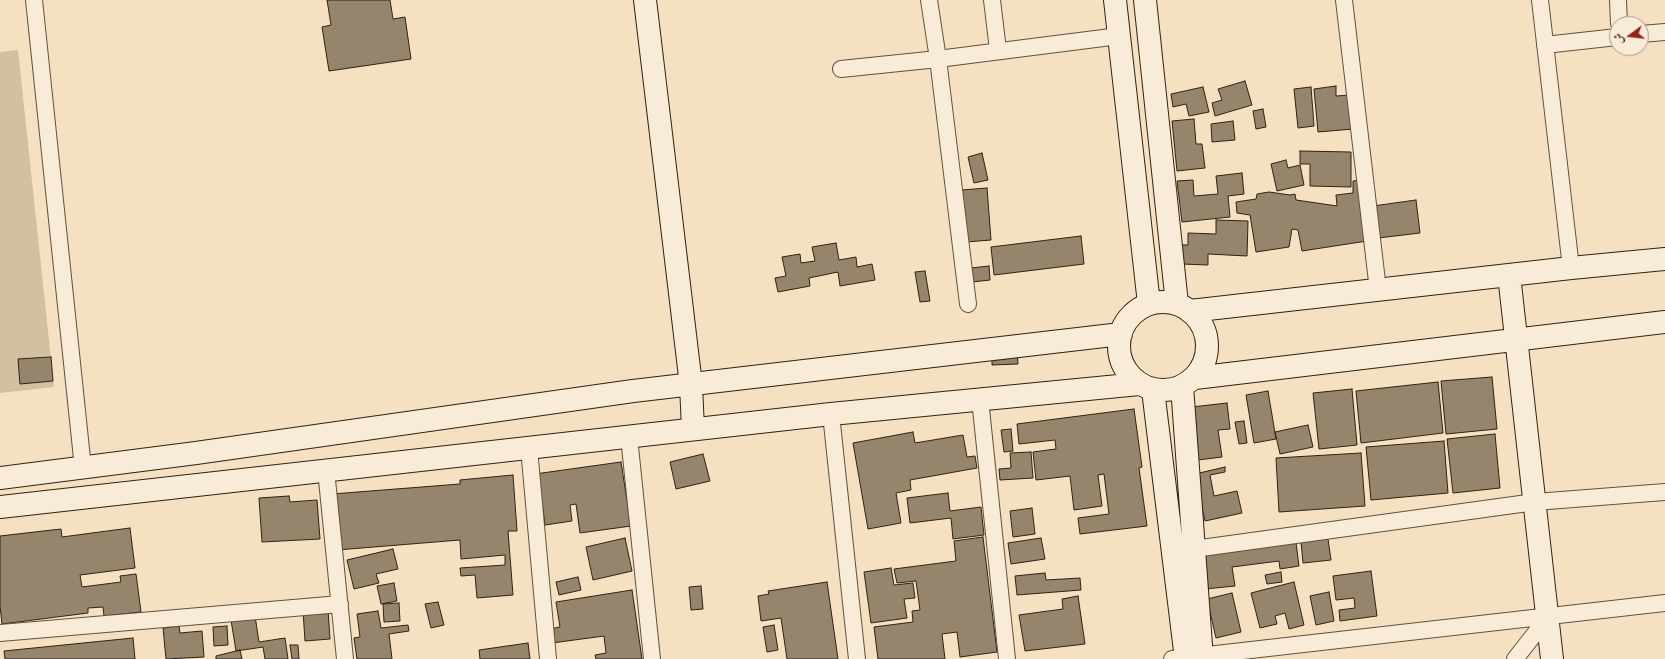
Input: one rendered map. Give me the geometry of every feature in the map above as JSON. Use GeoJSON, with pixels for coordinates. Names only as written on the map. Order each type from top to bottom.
{"type":"FeatureCollection","features":[{"type":"Feature","properties":{"kind":"main road"},"geometry":{"type":"LineString","coordinates":[[645,0],[691,384],[693,429]]}},
{"type":"Feature","properties":{"kind":"main road"},"geometry":{"type":"LineString","coordinates":[[1115,0],[1149,304]]}},
{"type":"Feature","properties":{"kind":"main road"},"geometry":{"type":"LineString","coordinates":[[1145,0],[1184,308],[1200,322],[1206,336],[1207,351],[1203,365],[1189,382],[1194,548],[1189,658]]}},
{"type":"Feature","properties":{"kind":"main road"},"geometry":{"type":"LineString","coordinates":[[1189,658],[1146,387],[1129,374],[1122,362],[1119,348],[1121,334],[1127,321],[1137,311],[1149,304],[1163,302],[1184,308],[1378,290],[1570,268],[1665,259]]}},
{"type":"Feature","properties":{"kind":"main road"},"geometry":{"type":"LineString","coordinates":[[1509,275],[1552,659]]}},
{"type":"Feature","properties":{"kind":"main road"},"geometry":{"type":"LineString","coordinates":[[0,507],[693,429],[980,399],[1146,387],[1168,391],[1189,382],[1517,339],[1665,322]]}},
{"type":"Feature","properties":{"kind":"main road"},"geometry":{"type":"LineString","coordinates":[[0,478],[83,468],[691,384],[1121,334]]}},
{"type":"Feature","properties":{"kind":"street"},"geometry":{"type":"LineString","coordinates":[[34,0],[83,468]]}},
{"type":"Feature","properties":{"kind":"street"},"geometry":{"type":"LineString","coordinates":[[929,0],[938,59],[968,304]]}},
{"type":"Feature","properties":{"kind":"street"},"geometry":{"type":"LineString","coordinates":[[992,0],[998,50]]}},
{"type":"Feature","properties":{"kind":"street"},"geometry":{"type":"LineString","coordinates":[[1344,0],[1378,290]]}},
{"type":"Feature","properties":{"kind":"street"},"geometry":{"type":"LineString","coordinates":[[1540,0],[1570,268]]}},
{"type":"Feature","properties":{"kind":"street"},"geometry":{"type":"LineString","coordinates":[[1618,0],[1619,16]]}},
{"type":"Feature","properties":{"kind":"street"},"geometry":{"type":"LineString","coordinates":[[1649,33],[1665,32]]}},
{"type":"Feature","properties":{"kind":"street"},"geometry":{"type":"LineString","coordinates":[[842,69],[938,59],[998,50],[1119,36]]}},
{"type":"Feature","properties":{"kind":"street"},"geometry":{"type":"LineString","coordinates":[[1545,45],[1609,38]]}},
{"type":"Feature","properties":{"kind":"street"},"geometry":{"type":"LineString","coordinates":[[980,399],[1007,659]]}},
{"type":"Feature","properties":{"kind":"street"},"geometry":{"type":"LineString","coordinates":[[831,414],[857,659]]}},
{"type":"Feature","properties":{"kind":"street"},"geometry":{"type":"LineString","coordinates":[[629,437],[652,659]]}},
{"type":"Feature","properties":{"kind":"street"},"geometry":{"type":"LineString","coordinates":[[529,448],[548,659]]}},
{"type":"Feature","properties":{"kind":"street"},"geometry":{"type":"LineString","coordinates":[[326,470],[345,659]]}},
{"type":"Feature","properties":{"kind":"street"},"geometry":{"type":"LineString","coordinates":[[1194,548],[1535,502],[1665,492]]}},
{"type":"Feature","properties":{"kind":"street"},"geometry":{"type":"LineString","coordinates":[[1189,658],[1548,618],[1665,603]]}},
{"type":"Feature","properties":{"kind":"street"},"geometry":{"type":"LineString","coordinates":[[0,633],[340,604]]}},
{"type":"Feature","properties":{"kind":"street"},"geometry":{"type":"LineString","coordinates":[[1515,659],[1548,618]]}},
{"type":"Feature","properties":{"kind":"shaded area"},"geometry":{"type":"Polygon","coordinates":[[[18,50],[54,387],[0,393],[0,52],[18,50]]]}},
{"type":"Feature","properties":{"kind":"building"},"geometry":{"type":"Polygon","coordinates":[[[327,0],[390,0],[393,19],[405,17],[411,59],[329,71],[322,27],[331,25],[327,0]]]}},
{"type":"Feature","properties":{"kind":"building"},"geometry":{"type":"Polygon","coordinates":[[[1245,81],[1252,105],[1215,116],[1212,103],[1222,100],[1218,89],[1245,81]]]}},
{"type":"Feature","properties":{"kind":"building"},"geometry":{"type":"Polygon","coordinates":[[[1336,86],[1336,96],[1350,95],[1353,129],[1318,132],[1314,89],[1336,86]]]}},
{"type":"Feature","properties":{"kind":"building"},"geometry":{"type":"Polygon","coordinates":[[[1203,87],[1209,112],[1189,116],[1186,104],[1173,107],[1171,94],[1203,87]]]}},
{"type":"Feature","properties":{"kind":"building"},"geometry":{"type":"Polygon","coordinates":[[[1311,87],[1314,126],[1298,128],[1294,89],[1311,87]]]}},
{"type":"Feature","properties":{"kind":"building"},"geometry":{"type":"Polygon","coordinates":[[[1263,109],[1266,127],[1256,129],[1253,111],[1263,109]]]}},
{"type":"Feature","properties":{"kind":"building"},"geometry":{"type":"Polygon","coordinates":[[[1194,119],[1196,144],[1202,144],[1205,168],[1177,171],[1172,121],[1194,119]]]}},
{"type":"Feature","properties":{"kind":"building"},"geometry":{"type":"Polygon","coordinates":[[[1233,121],[1235,140],[1212,142],[1211,124],[1233,121]]]}},
{"type":"Feature","properties":{"kind":"building"},"geometry":{"type":"Polygon","coordinates":[[[1300,151],[1351,152],[1351,187],[1310,186],[1310,164],[1300,164],[1300,151]]]}},
{"type":"Feature","properties":{"kind":"building"},"geometry":{"type":"Polygon","coordinates":[[[982,153],[988,180],[974,183],[968,157],[982,153]]]}},
{"type":"Feature","properties":{"kind":"building"},"geometry":{"type":"Polygon","coordinates":[[[1286,160],[1288,168],[1300,165],[1304,185],[1277,191],[1271,164],[1286,160]]]}},
{"type":"Feature","properties":{"kind":"building"},"geometry":{"type":"Polygon","coordinates":[[[1242,173],[1244,194],[1228,196],[1230,217],[1182,222],[1177,181],[1193,180],[1194,196],[1218,194],[1216,176],[1242,173]]]}},
{"type":"Feature","properties":{"kind":"building"},"geometry":{"type":"Polygon","coordinates":[[[1363,180],[1367,241],[1302,251],[1298,230],[1292,229],[1289,247],[1256,252],[1250,215],[1237,213],[1236,202],[1256,199],[1257,194],[1269,192],[1290,195],[1295,194],[1296,200],[1337,206],[1336,195],[1353,193],[1353,181],[1363,180]]]}},
{"type":"Feature","properties":{"kind":"building"},"geometry":{"type":"Polygon","coordinates":[[[987,188],[991,240],[966,242],[962,190],[987,188]]]}},
{"type":"Feature","properties":{"kind":"building"},"geometry":{"type":"Polygon","coordinates":[[[1416,200],[1420,233],[1378,238],[1373,206],[1416,200]]]}},
{"type":"Feature","properties":{"kind":"building"},"geometry":{"type":"Polygon","coordinates":[[[1216,220],[1248,221],[1247,256],[1208,254],[1208,265],[1182,264],[1182,245],[1188,245],[1188,233],[1216,234],[1216,220]]]}},
{"type":"Feature","properties":{"kind":"building"},"geometry":{"type":"Polygon","coordinates":[[[1081,236],[1084,264],[994,275],[991,247],[1081,236]]]}},
{"type":"Feature","properties":{"kind":"building"},"geometry":{"type":"Polygon","coordinates":[[[836,243],[839,260],[856,257],[857,267],[872,264],[875,280],[840,286],[838,272],[809,278],[810,286],[778,292],[775,278],[786,276],[782,257],[800,254],[801,263],[815,261],[812,247],[836,243]]]}},
{"type":"Feature","properties":{"kind":"building"},"geometry":{"type":"Polygon","coordinates":[[[989,266],[990,280],[972,282],[971,268],[989,266]]]}},
{"type":"Feature","properties":{"kind":"building"},"geometry":{"type":"Polygon","coordinates":[[[925,271],[930,301],[920,302],[915,272],[925,271]]]}},
{"type":"Feature","properties":{"kind":"building"},"geometry":{"type":"Polygon","coordinates":[[[1017,350],[1018,364],[992,365],[992,351],[1017,350]]]}},
{"type":"Feature","properties":{"kind":"building"},"geometry":{"type":"Polygon","coordinates":[[[51,357],[53,381],[20,384],[18,359],[51,357]]]}},
{"type":"Feature","properties":{"kind":"building"},"geometry":{"type":"Polygon","coordinates":[[[1492,377],[1497,429],[1446,434],[1441,381],[1492,377]]]}},
{"type":"Feature","properties":{"kind":"building"},"geometry":{"type":"Polygon","coordinates":[[[1438,382],[1443,433],[1361,443],[1356,391],[1438,382]]]}},
{"type":"Feature","properties":{"kind":"building"},"geometry":{"type":"Polygon","coordinates":[[[1352,389],[1357,445],[1319,449],[1313,393],[1352,389]]]}},
{"type":"Feature","properties":{"kind":"building"},"geometry":{"type":"Polygon","coordinates":[[[1268,391],[1276,439],[1254,443],[1246,395],[1268,391]]]}},
{"type":"Feature","properties":{"kind":"building"},"geometry":{"type":"Polygon","coordinates":[[[1227,403],[1230,429],[1218,430],[1222,457],[1190,461],[1183,408],[1227,403]]]}},
{"type":"Feature","properties":{"kind":"building"},"geometry":{"type":"Polygon","coordinates":[[[1134,409],[1142,467],[1139,468],[1147,526],[1080,534],[1078,518],[1109,514],[1104,474],[1098,475],[1102,506],[1074,510],[1070,476],[1036,480],[1033,452],[1056,449],[1055,440],[1019,444],[1017,424],[1134,409]]]}},
{"type":"Feature","properties":{"kind":"building"},"geometry":{"type":"Polygon","coordinates":[[[1244,421],[1247,443],[1239,444],[1235,422],[1244,421]]]}},
{"type":"Feature","properties":{"kind":"building"},"geometry":{"type":"Polygon","coordinates":[[[1308,425],[1313,447],[1280,454],[1275,432],[1308,425]]]}},
{"type":"Feature","properties":{"kind":"building"},"geometry":{"type":"Polygon","coordinates":[[[1011,429],[1013,451],[1004,452],[1001,430],[1011,429]]]}},
{"type":"Feature","properties":{"kind":"building"},"geometry":{"type":"Polygon","coordinates":[[[913,432],[915,443],[963,435],[967,457],[975,456],[977,468],[910,480],[911,490],[896,493],[901,523],[868,529],[853,443],[913,432]]]}},
{"type":"Feature","properties":{"kind":"building"},"geometry":{"type":"Polygon","coordinates":[[[1495,434],[1500,488],[1453,493],[1447,439],[1495,434]]]}},
{"type":"Feature","properties":{"kind":"building"},"geometry":{"type":"Polygon","coordinates":[[[1444,441],[1448,493],[1371,500],[1366,447],[1444,441]]]}},
{"type":"Feature","properties":{"kind":"building"},"geometry":{"type":"Polygon","coordinates":[[[1031,452],[1033,478],[1000,480],[999,469],[1011,468],[1010,453],[1031,452]]]}},
{"type":"Feature","properties":{"kind":"building"},"geometry":{"type":"Polygon","coordinates":[[[1361,453],[1365,506],[1279,512],[1276,458],[1361,453]]]}},
{"type":"Feature","properties":{"kind":"building"},"geometry":{"type":"Polygon","coordinates":[[[703,454],[710,481],[676,489],[670,462],[703,454]]]}},
{"type":"Feature","properties":{"kind":"building"},"geometry":{"type":"Polygon","coordinates":[[[621,462],[631,526],[580,533],[576,504],[570,505],[572,521],[545,525],[543,509],[540,510],[535,474],[621,462]]]}},
{"type":"Feature","properties":{"kind":"building"},"geometry":{"type":"Polygon","coordinates":[[[1225,467],[1225,472],[1210,475],[1214,496],[1237,491],[1242,513],[1205,521],[1195,474],[1225,467]]]}},
{"type":"Feature","properties":{"kind":"building"},"geometry":{"type":"Polygon","coordinates":[[[513,475],[517,531],[508,531],[513,595],[477,598],[475,575],[461,576],[460,568],[505,565],[505,555],[461,559],[460,540],[337,550],[332,494],[460,484],[460,480],[513,475]]]}},
{"type":"Feature","properties":{"kind":"building"},"geometry":{"type":"Polygon","coordinates":[[[948,493],[950,511],[981,507],[984,535],[953,539],[951,518],[910,523],[907,498],[948,493]]]}},
{"type":"Feature","properties":{"kind":"building"},"geometry":{"type":"Polygon","coordinates":[[[289,496],[290,502],[317,500],[320,539],[262,542],[259,498],[289,496]]]}},
{"type":"Feature","properties":{"kind":"building"},"geometry":{"type":"Polygon","coordinates":[[[1032,508],[1035,534],[1013,537],[1010,511],[1032,508]]]}},
{"type":"Feature","properties":{"kind":"building"},"geometry":{"type":"Polygon","coordinates":[[[130,528],[135,568],[80,575],[82,587],[121,582],[120,576],[136,574],[141,612],[104,616],[103,607],[88,608],[88,613],[2,624],[0,606],[0,536],[61,529],[62,537],[130,528]]]}},
{"type":"Feature","properties":{"kind":"building"},"geometry":{"type":"Polygon","coordinates":[[[1295,535],[1299,566],[1280,569],[1279,561],[1232,567],[1235,586],[1205,589],[1200,549],[1295,535]]]}},
{"type":"Feature","properties":{"kind":"building"},"geometry":{"type":"Polygon","coordinates":[[[983,537],[997,652],[960,657],[957,632],[942,634],[945,659],[878,659],[874,627],[913,622],[912,611],[920,610],[916,581],[897,583],[894,569],[956,561],[954,541],[983,537]]]}},
{"type":"Feature","properties":{"kind":"building"},"geometry":{"type":"Polygon","coordinates":[[[625,538],[632,571],[593,580],[586,547],[625,538]]]}},
{"type":"Feature","properties":{"kind":"building"},"geometry":{"type":"Polygon","coordinates":[[[1041,538],[1045,559],[1011,564],[1008,543],[1041,538]]]}},
{"type":"Feature","properties":{"kind":"building"},"geometry":{"type":"Polygon","coordinates":[[[1328,539],[1331,560],[1303,563],[1301,542],[1328,539]]]}},
{"type":"Feature","properties":{"kind":"building"},"geometry":{"type":"Polygon","coordinates":[[[393,549],[398,569],[376,574],[379,583],[354,589],[347,560],[393,549]]]}},
{"type":"Feature","properties":{"kind":"building"},"geometry":{"type":"Polygon","coordinates":[[[891,568],[894,585],[913,583],[915,598],[904,599],[907,618],[871,623],[864,572],[891,568]]]}},
{"type":"Feature","properties":{"kind":"building"},"geometry":{"type":"Polygon","coordinates":[[[1371,571],[1377,616],[1340,621],[1339,610],[1355,608],[1354,598],[1336,600],[1333,576],[1371,571]]]}},
{"type":"Feature","properties":{"kind":"building"},"geometry":{"type":"Polygon","coordinates":[[[1281,572],[1282,582],[1267,584],[1265,575],[1281,572]]]}},
{"type":"Feature","properties":{"kind":"building"},"geometry":{"type":"Polygon","coordinates":[[[1045,573],[1046,580],[1080,578],[1081,590],[1017,595],[1015,576],[1045,573]]]}},
{"type":"Feature","properties":{"kind":"building"},"geometry":{"type":"Polygon","coordinates":[[[578,577],[581,590],[559,595],[556,582],[578,577]]]}},
{"type":"Feature","properties":{"kind":"building"},"geometry":{"type":"Polygon","coordinates":[[[827,582],[838,659],[787,659],[781,618],[761,621],[758,596],[769,594],[768,591],[827,582]]]}},
{"type":"Feature","properties":{"kind":"building"},"geometry":{"type":"Polygon","coordinates":[[[1294,582],[1304,625],[1289,629],[1285,613],[1275,616],[1277,624],[1260,628],[1251,593],[1294,582]]]}},
{"type":"Feature","properties":{"kind":"building"},"geometry":{"type":"Polygon","coordinates":[[[394,583],[397,601],[381,604],[377,586],[394,583]]]}},
{"type":"Feature","properties":{"kind":"building"},"geometry":{"type":"Polygon","coordinates":[[[701,586],[703,609],[691,610],[689,587],[701,586]]]}},
{"type":"Feature","properties":{"kind":"building"},"geometry":{"type":"Polygon","coordinates":[[[632,590],[642,659],[596,659],[595,655],[606,653],[604,636],[552,643],[550,629],[560,627],[556,602],[632,590]]]}},
{"type":"Feature","properties":{"kind":"building"},"geometry":{"type":"Polygon","coordinates":[[[1329,592],[1334,621],[1316,625],[1310,596],[1329,592]]]}},
{"type":"Feature","properties":{"kind":"building"},"geometry":{"type":"Polygon","coordinates":[[[1232,593],[1241,632],[1216,638],[1207,599],[1232,593]]]}},
{"type":"Feature","properties":{"kind":"building"},"geometry":{"type":"Polygon","coordinates":[[[1078,596],[1085,644],[1025,651],[1019,615],[1063,609],[1062,599],[1078,596]]]}},
{"type":"Feature","properties":{"kind":"building"},"geometry":{"type":"Polygon","coordinates":[[[438,602],[444,625],[431,628],[425,604],[438,602]]]}},
{"type":"Feature","properties":{"kind":"building"},"geometry":{"type":"Polygon","coordinates":[[[399,603],[400,621],[384,622],[383,604],[399,603]]]}},
{"type":"Feature","properties":{"kind":"building"},"geometry":{"type":"Polygon","coordinates":[[[328,609],[330,639],[305,641],[303,611],[328,609]]]}},
{"type":"Feature","properties":{"kind":"building"},"geometry":{"type":"Polygon","coordinates":[[[378,611],[381,628],[408,625],[409,631],[389,634],[392,659],[357,659],[354,638],[360,637],[357,614],[378,611]]]}},
{"type":"Feature","properties":{"kind":"building"},"geometry":{"type":"Polygon","coordinates":[[[255,616],[259,642],[285,638],[288,659],[265,659],[263,647],[236,651],[231,620],[255,616]]]}},
{"type":"Feature","properties":{"kind":"building"},"geometry":{"type":"Polygon","coordinates":[[[774,625],[778,650],[767,652],[763,627],[774,625]]]}},
{"type":"Feature","properties":{"kind":"building"},"geometry":{"type":"Polygon","coordinates":[[[179,626],[180,633],[202,631],[204,657],[166,659],[163,628],[179,626]]]}},
{"type":"Feature","properties":{"kind":"building"},"geometry":{"type":"Polygon","coordinates":[[[227,626],[228,645],[214,646],[213,627],[227,626]]]}},
{"type":"Feature","properties":{"kind":"building"},"geometry":{"type":"Polygon","coordinates":[[[133,638],[135,659],[5,659],[4,651],[133,638]]]}},
{"type":"Feature","properties":{"kind":"building"},"geometry":{"type":"Polygon","coordinates":[[[528,643],[530,659],[480,659],[479,650],[528,643]]]}},
{"type":"Feature","properties":{"kind":"building"},"geometry":{"type":"Polygon","coordinates":[[[290,645],[298,645],[299,659],[292,659],[290,645]]]}},
{"type":"Feature","properties":{"kind":"building"},"geometry":{"type":"Polygon","coordinates":[[[240,650],[242,659],[216,659],[216,656],[240,650]]]}}]}
